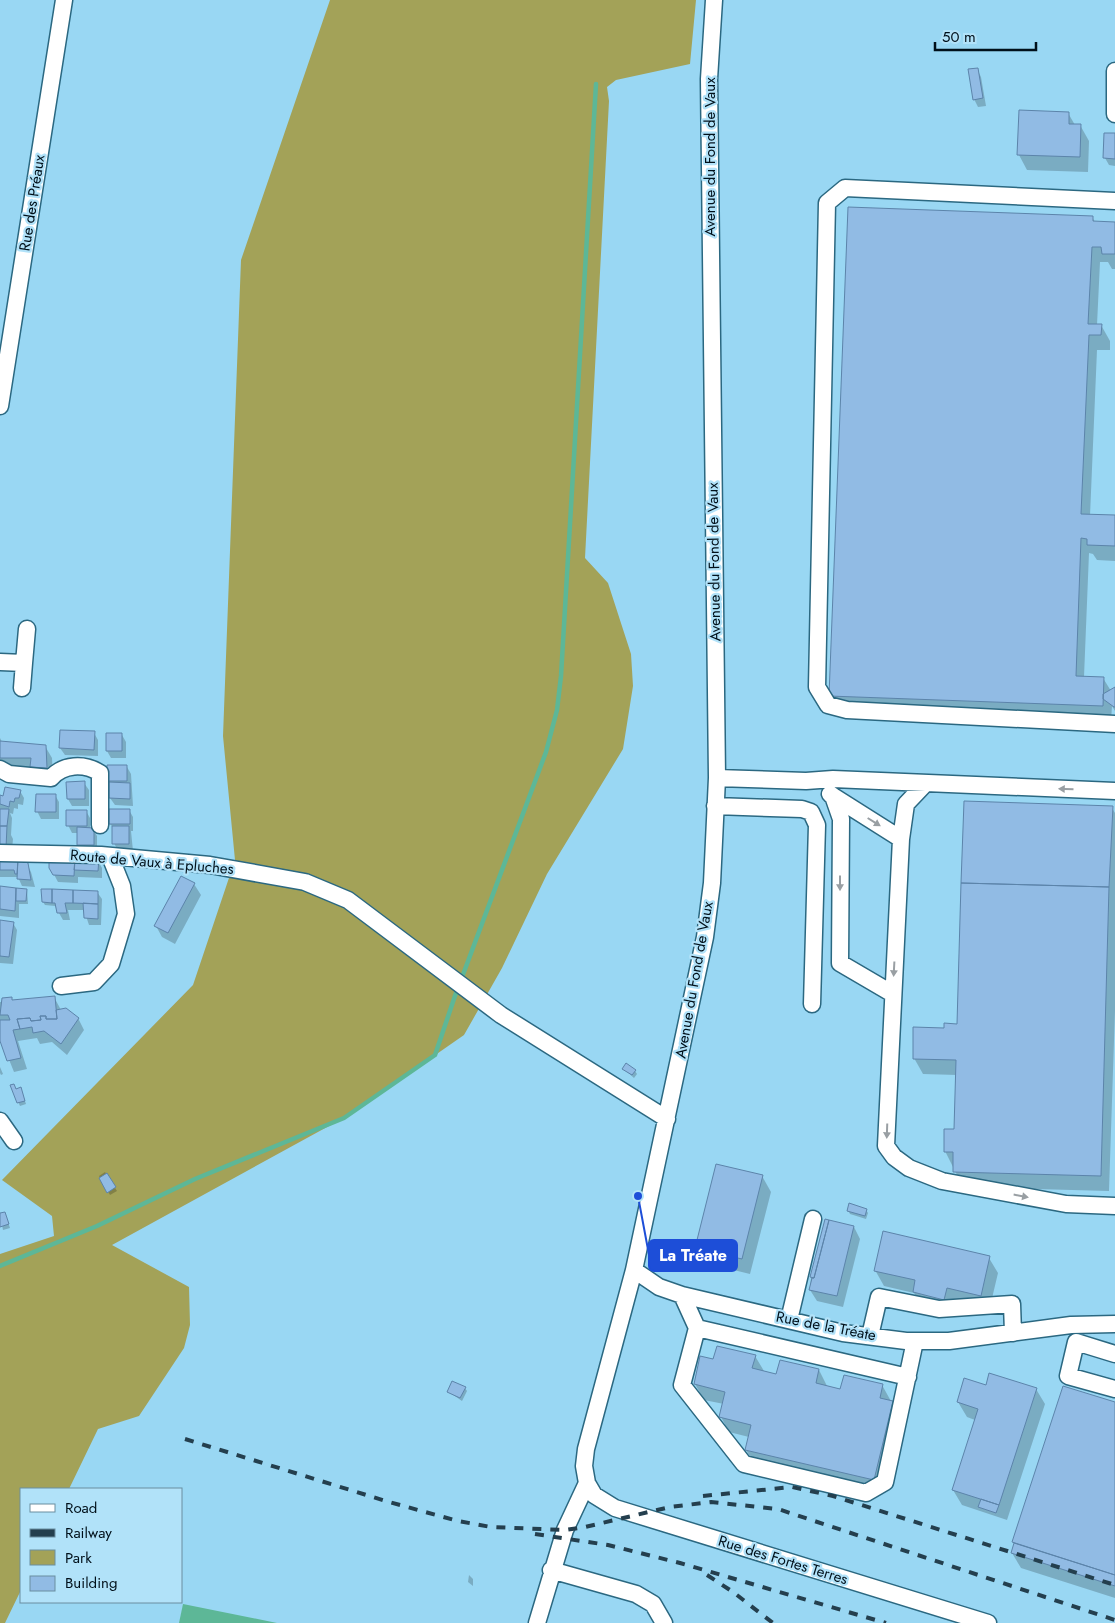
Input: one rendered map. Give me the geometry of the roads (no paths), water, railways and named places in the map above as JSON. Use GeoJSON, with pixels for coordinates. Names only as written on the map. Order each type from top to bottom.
{"type":"FeatureCollection","features":[{"type":"Feature","properties":{"kind":"street","name":"Rue des Préaux"},"geometry":{"type":"LineString","coordinates":[[0,406],[64,0]]}},
{"type":"Feature","properties":{"kind":"street","name":"Avenue du Fond de Vaux"},"geometry":{"type":"LineString","coordinates":[[587,1483],[584,1466],[586,1449],[634,1270],[668,1119],[705,937],[712,883],[716,778],[709,79],[714,0]]}},
{"type":"Feature","properties":{"kind":"street"},"geometry":{"type":"LineString","coordinates":[[1115,71],[1115,114]]}},
{"type":"Feature","properties":{"kind":"street"},"geometry":{"type":"LineString","coordinates":[[1115,201],[846,188],[827,203],[817,688],[828,705],[847,710],[1115,724]]}},
{"type":"Feature","properties":{"kind":"street"},"geometry":{"type":"LineString","coordinates":[[22,688],[27,629]]}},
{"type":"Feature","properties":{"kind":"street"},"geometry":{"type":"LineString","coordinates":[[0,662],[24,663]]}},
{"type":"Feature","properties":{"kind":"street"},"geometry":{"type":"LineString","coordinates":[[0,769],[9,774],[50,778],[57,771],[74,766],[91,768],[100,773],[100,825]]}},
{"type":"Feature","properties":{"kind":"street"},"geometry":{"type":"LineString","coordinates":[[716,778],[806,781],[833,779],[1115,791]]}},
{"type":"Feature","properties":{"kind":"street"},"geometry":{"type":"LineString","coordinates":[[806,781],[901,839]]}},
{"type":"Feature","properties":{"kind":"street"},"geometry":{"type":"LineString","coordinates":[[926,783],[906,804],[901,839],[886,1146],[894,1158],[909,1168],[942,1181],[1066,1204],[1115,1206]]}},
{"type":"Feature","properties":{"kind":"street"},"geometry":{"type":"LineString","coordinates":[[832,796],[841,819],[840,963],[893,994]]}},
{"type":"Feature","properties":{"kind":"street"},"geometry":{"type":"LineString","coordinates":[[716,806],[802,808],[811,812],[817,825],[812,1004]]}},
{"type":"Feature","properties":{"kind":"street","name":"Route de Vaux à Epluches"},"geometry":{"type":"LineString","coordinates":[[0,853],[110,856],[210,865],[306,882],[348,900],[501,1015],[668,1119]]}},
{"type":"Feature","properties":{"kind":"street"},"geometry":{"type":"LineString","coordinates":[[61,986],[94,982],[111,964],[126,914],[122,886],[110,856]]}},
{"type":"Feature","properties":{"kind":"street"},"geometry":{"type":"LineString","coordinates":[[0,1121],[14,1141]]}},
{"type":"Feature","properties":{"kind":"street"},"geometry":{"type":"LineString","coordinates":[[789,1320],[813,1219]]}},
{"type":"Feature","properties":{"kind":"street","name":"Rue de la Tréate"},"geometry":{"type":"LineString","coordinates":[[634,1270],[659,1287],[682,1295],[843,1333],[916,1341],[949,1341],[1071,1325],[1115,1324]]}},
{"type":"Feature","properties":{"kind":"street"},"geometry":{"type":"LineString","coordinates":[[682,1295],[697,1328],[682,1386],[744,1464],[866,1493],[885,1482],[916,1341]]}},
{"type":"Feature","properties":{"kind":"street"},"geometry":{"type":"LineString","coordinates":[[870,1336],[879,1297],[939,1309],[1012,1304],[1013,1333]]}},
{"type":"Feature","properties":{"kind":"street"},"geometry":{"type":"LineString","coordinates":[[1071,1325],[1076,1342],[1068,1376],[1115,1389]]}},
{"type":"Feature","properties":{"kind":"street"},"geometry":{"type":"LineString","coordinates":[[697,1328],[908,1377]]}},
{"type":"Feature","properties":{"kind":"street"},"geometry":{"type":"LineString","coordinates":[[1076,1342],[1115,1354]]}},
{"type":"Feature","properties":{"kind":"street"},"geometry":{"type":"LineString","coordinates":[[537,1623],[551,1570],[565,1530],[587,1483]]}},
{"type":"Feature","properties":{"kind":"street","name":"Rue des Fortes Terres"},"geometry":{"type":"LineString","coordinates":[[587,1483],[594,1495],[615,1508],[988,1623]]}},
{"type":"Feature","properties":{"kind":"street"},"geometry":{"type":"LineString","coordinates":[[551,1570],[636,1594],[653,1604],[664,1623]]}},
{"type":"Feature","properties":{"kind":"waterway"},"geometry":{"type":"LineString","coordinates":[[461,980],[546,752],[557,710],[561,676],[596,84]]}},
{"type":"Feature","properties":{"kind":"waterway"},"geometry":{"type":"LineString","coordinates":[[0,1266],[97,1226],[195,1179],[344,1118],[435,1055],[458,987]]}},
{"type":"Feature","properties":{"kind":"railway"},"geometry":{"type":"LineString","coordinates":[[185,1439],[389,1502],[458,1521],[491,1527],[565,1530],[670,1507],[711,1502],[778,1509],[1115,1620]]}},
{"type":"Feature","properties":{"kind":"railway"},"geometry":{"type":"LineString","coordinates":[[703,1496],[792,1487],[833,1496],[1115,1585]]}},
{"type":"Feature","properties":{"kind":"railway"},"geometry":{"type":"LineString","coordinates":[[535,1534],[608,1545],[680,1563],[886,1623]]}},
{"type":"Feature","properties":{"kind":"railway"},"geometry":{"type":"LineString","coordinates":[[707,1575],[733,1592],[773,1623]]}},
{"type":"Feature","properties":{"kind":"place","name":"La Tréate"},"geometry":{"type":"Point","coordinates":[638,1196]}}]}
